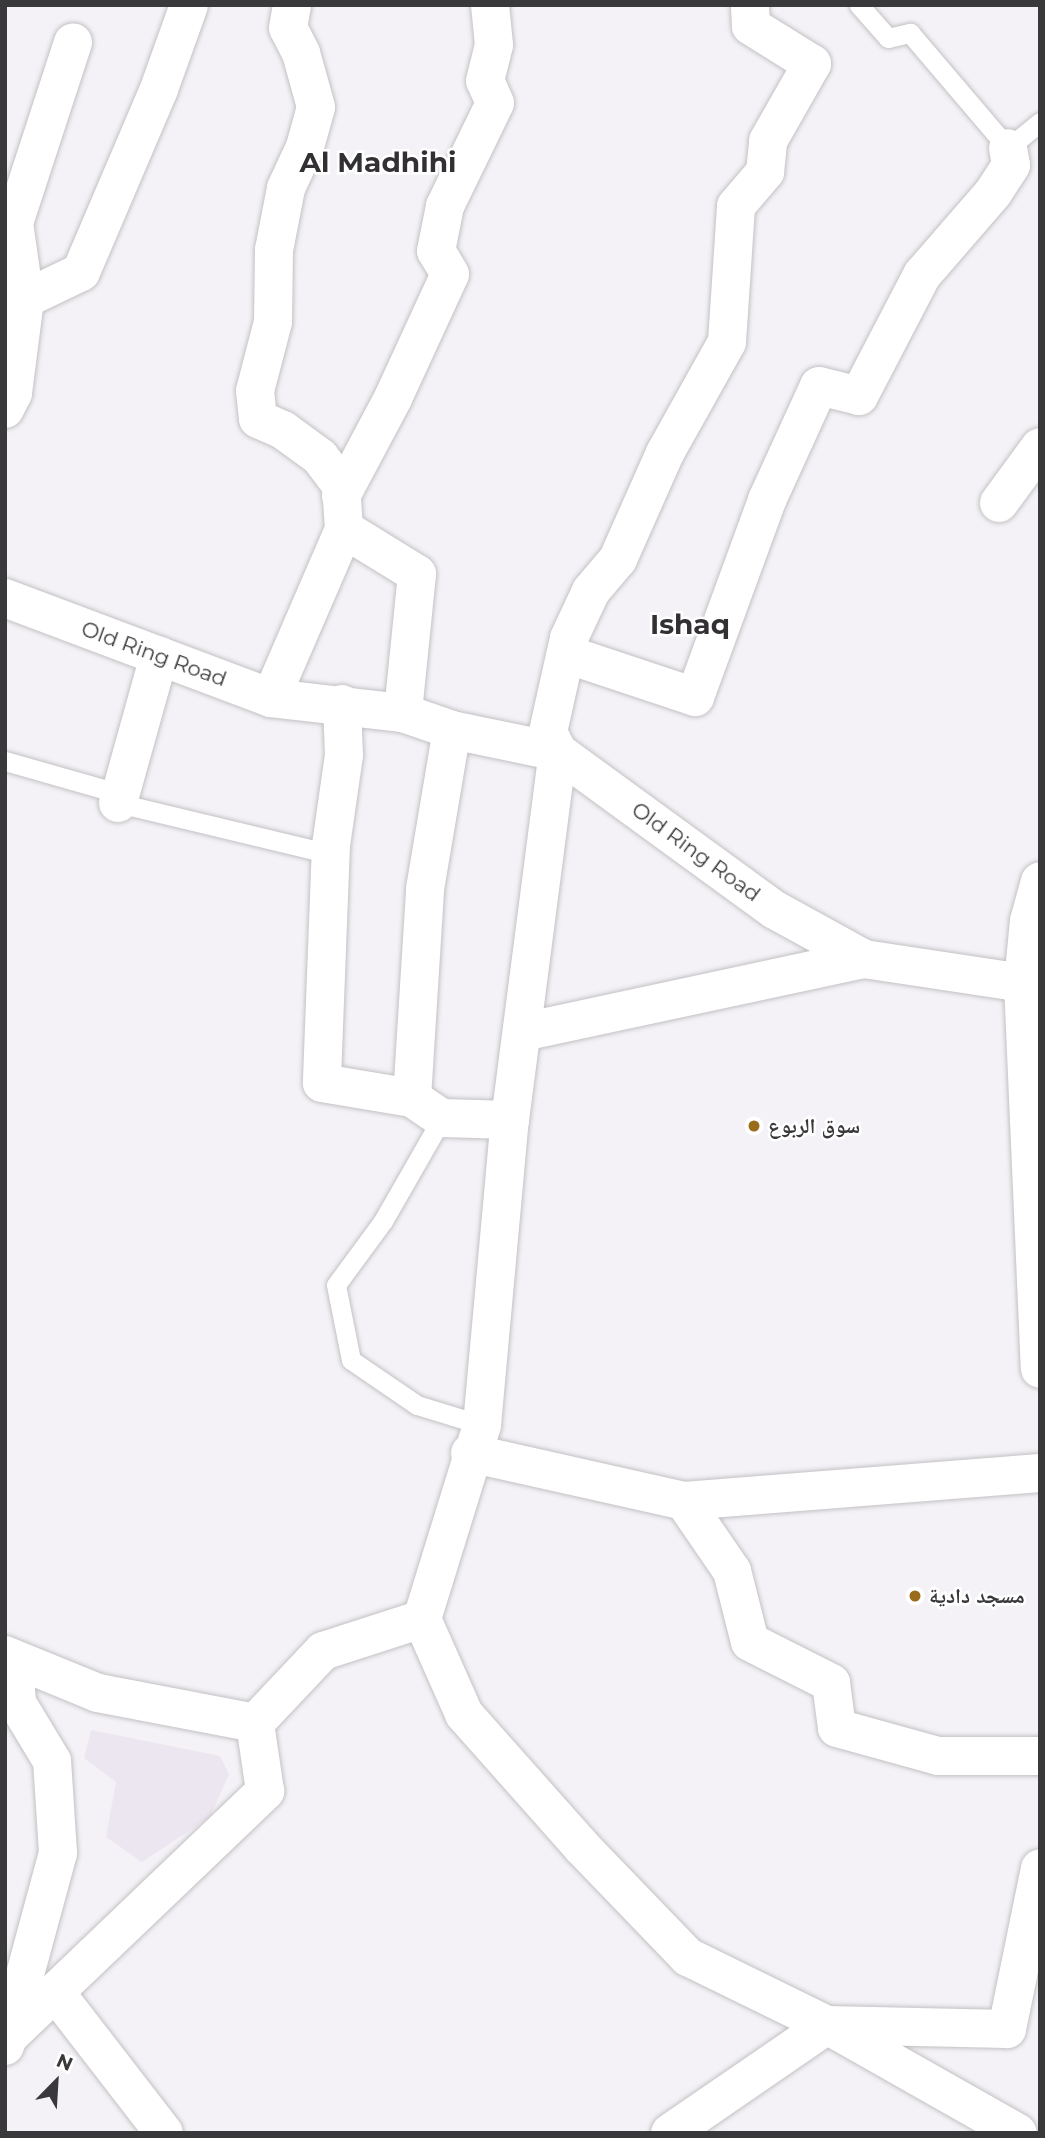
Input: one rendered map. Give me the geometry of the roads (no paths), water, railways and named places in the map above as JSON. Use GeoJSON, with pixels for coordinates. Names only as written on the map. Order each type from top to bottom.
{"type":"FeatureCollection","features":[{"type":"Feature","properties":{"kind":"street"},"geometry":{"type":"LineString","coordinates":[[25,299],[81,272],[159,89],[189,5]]}},
{"type":"Feature","properties":{"kind":"street"},"geometry":{"type":"LineString","coordinates":[[292,5],[288,28],[302,53],[316,107],[305,147],[286,188],[274,250],[273,321],[255,391],[258,419],[283,430],[320,457],[341,485],[343,512],[417,573],[403,713]]}},
{"type":"Feature","properties":{"kind":"street"},"geometry":{"type":"LineString","coordinates":[[271,698],[343,512],[450,274],[436,251],[445,206],[495,103],[485,81],[494,44],[490,5]]}},
{"type":"Feature","properties":{"kind":"street"},"geometry":{"type":"LineString","coordinates":[[750,5],[751,26],[812,64],[768,141],[765,172],[736,206],[727,342],[665,453],[618,559],[591,591],[566,654],[548,732],[558,752],[510,1120],[476,1439],[422,1619],[464,1714],[582,1847],[688,1957],[827,2025],[1018,2133]]}},
{"type":"Feature","properties":{"kind":"street"},"geometry":{"type":"LineString","coordinates":[[5,409],[13,393],[25,299],[9,222],[73,42]]}},
{"type":"Feature","properties":{"kind":"street"},"geometry":{"type":"LineString","coordinates":[[566,654],[695,697],[767,500],[819,386],[859,396],[922,275],[993,193],[1011,165],[1008,148]]}},
{"type":"Feature","properties":{"kind":"street"},"geometry":{"type":"LineString","coordinates":[[999,503],[1040,447]]}},
{"type":"Feature","properties":{"kind":"street","name":"Old Ring Road"},"geometry":{"type":"LineString","coordinates":[[5,598],[271,698],[403,713],[452,730],[558,752],[775,910],[864,960],[1031,979]]}},
{"type":"Feature","properties":{"kind":"street"},"geometry":{"type":"LineString","coordinates":[[119,799],[159,656]]}},
{"type":"Feature","properties":{"kind":"street"},"geometry":{"type":"LineString","coordinates":[[342,704],[344,755],[331,854],[322,1083],[427,1108],[510,1120]]}},
{"type":"Feature","properties":{"kind":"street"},"geometry":{"type":"LineString","coordinates":[[427,1108],[425,890],[452,730]]}},
{"type":"Feature","properties":{"kind":"street"},"geometry":{"type":"LineString","coordinates":[[1040,881],[1029,921],[1040,1369]]}},
{"type":"Feature","properties":{"kind":"street"},"geometry":{"type":"LineString","coordinates":[[523,1032],[864,960]]}},
{"type":"Feature","properties":{"kind":"street"},"geometry":{"type":"LineString","coordinates":[[476,1439],[684,1501],[1040,1473]]}},
{"type":"Feature","properties":{"kind":"street"},"geometry":{"type":"LineString","coordinates":[[684,1501],[732,1571],[750,1642],[831,1684],[837,1728],[938,1756],[1040,1756]]}},
{"type":"Feature","properties":{"kind":"street"},"geometry":{"type":"LineString","coordinates":[[255,1723],[323,1651],[422,1619]]}},
{"type":"Feature","properties":{"kind":"street"},"geometry":{"type":"LineString","coordinates":[[10,1658],[98,1693],[255,1723]]}},
{"type":"Feature","properties":{"kind":"street"},"geometry":{"type":"LineString","coordinates":[[10,1658],[17,1703],[17,1730],[51,1761],[58,1853],[11,2026]]}},
{"type":"Feature","properties":{"kind":"street"},"geometry":{"type":"LineString","coordinates":[[11,2026],[55,1992],[265,1791],[255,1723]]}},
{"type":"Feature","properties":{"kind":"street"},"geometry":{"type":"LineString","coordinates":[[670,2133],[827,2025],[1007,2029],[1040,1868]]}},
{"type":"Feature","properties":{"kind":"street"},"geometry":{"type":"LineString","coordinates":[[55,1992],[164,2133]]}},
{"type":"Feature","properties":{"kind":"lane"},"geometry":{"type":"LineString","coordinates":[[859,5],[888,38],[910,33],[1008,148],[1040,122]]}},
{"type":"Feature","properties":{"kind":"lane"},"geometry":{"type":"LineString","coordinates":[[5,761],[119,799],[331,854]]}},
{"type":"Feature","properties":{"kind":"lane"},"geometry":{"type":"LineString","coordinates":[[427,1108],[383,1222],[336,1285],[351,1360],[417,1405],[476,1439]]}},
{"type":"Feature","properties":{"kind":"place","name":"سوق الربوع"},"geometry":{"type":"Point","coordinates":[754,1126]}},
{"type":"Feature","properties":{"kind":"place","name":"مسجد دادية"},"geometry":{"type":"Point","coordinates":[915,1596]}},
{"type":"Feature","properties":{"kind":"district","name":"Al Madhihi"},"geometry":{"type":"Point","coordinates":[378,162]}},
{"type":"Feature","properties":{"kind":"district","name":"Ishaq"},"geometry":{"type":"Point","coordinates":[690,624]}}]}
